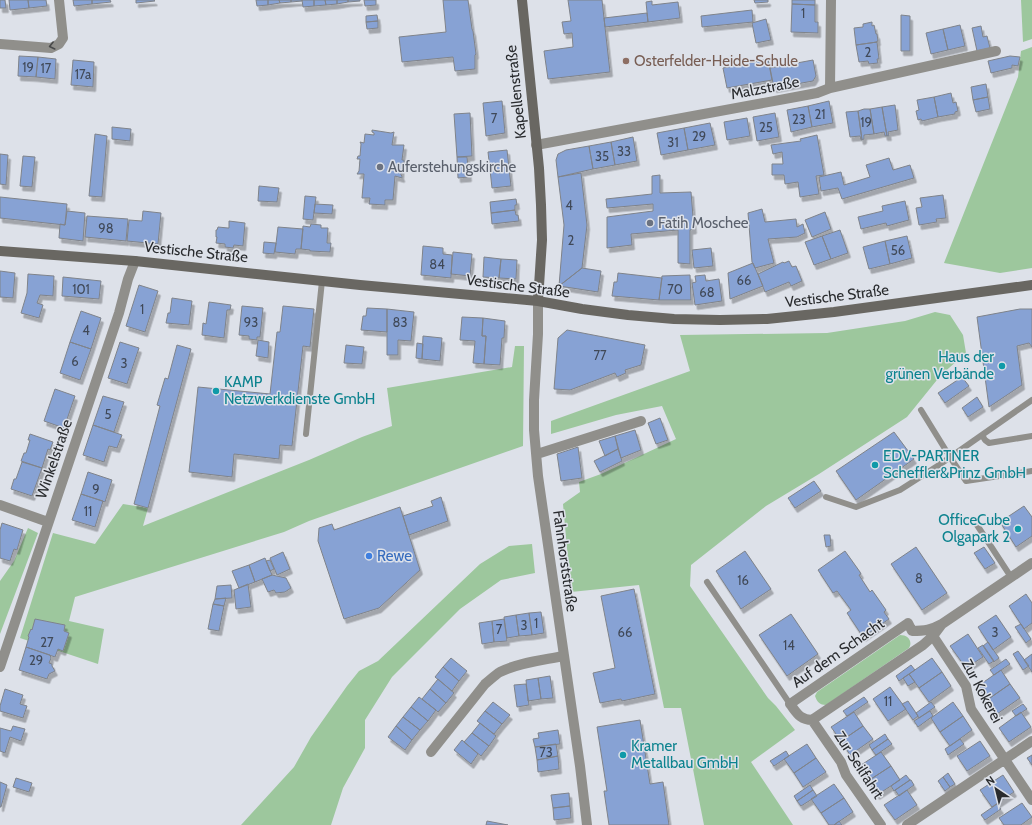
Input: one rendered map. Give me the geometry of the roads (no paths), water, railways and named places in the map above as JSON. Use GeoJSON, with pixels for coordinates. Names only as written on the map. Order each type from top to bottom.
{"type":"FeatureCollection","features":[{"type":"Feature","properties":{"kind":"street"},"geometry":{"type":"LineString","coordinates":[[0,44],[51,48],[59,44],[63,38],[59,0]]}},
{"type":"Feature","properties":{"kind":"street","name":"Kapellenstraße"},"geometry":{"type":"LineString","coordinates":[[522,0],[542,224],[538,301]]}},
{"type":"Feature","properties":{"kind":"street"},"geometry":{"type":"LineString","coordinates":[[830,88],[831,0]]}},
{"type":"Feature","properties":{"kind":"street","name":"Malzstraße"},"geometry":{"type":"LineString","coordinates":[[536,145],[817,93],[830,88],[996,51]]}},
{"type":"Feature","properties":{"kind":"street","name":"Vestische Straße"},"geometry":{"type":"LineString","coordinates":[[0,251],[135,261],[360,286],[538,301],[582,309],[674,319],[767,319],[834,312],[1032,285]]}},
{"type":"Feature","properties":{"kind":"street","name":"Winkelstraße"},"geometry":{"type":"LineString","coordinates":[[0,667],[119,313],[128,279],[135,261]]}},
{"type":"Feature","properties":{"kind":"street","name":"Fahnhorststraße"},"geometry":{"type":"LineString","coordinates":[[538,301],[538,334],[534,400],[534,430],[538,476],[587,825]]}},
{"type":"Feature","properties":{"kind":"street"},"geometry":{"type":"LineString","coordinates":[[537,454],[641,421]]}},
{"type":"Feature","properties":{"kind":"street"},"geometry":{"type":"LineString","coordinates":[[0,505],[48,522]]}},
{"type":"Feature","properties":{"kind":"street","name":"Auf dem Schacht"},"geometry":{"type":"LineString","coordinates":[[942,624],[933,636],[923,645],[812,720],[801,718],[790,704],[908,623],[912,631],[932,629],[942,624],[1032,563]]}},
{"type":"Feature","properties":{"kind":"street","name":"Zur Kokerei"},"geometry":{"type":"LineString","coordinates":[[933,636],[966,686],[971,709],[1032,800]]}},
{"type":"Feature","properties":{"kind":"street"},"geometry":{"type":"LineString","coordinates":[[431,752],[493,677],[509,668],[563,656]]}},
{"type":"Feature","properties":{"kind":"street","name":"Zur Seilfahrt"},"geometry":{"type":"LineString","coordinates":[[812,720],[841,762],[846,775],[881,825]]}},
{"type":"Feature","properties":{"kind":"street"},"geometry":{"type":"LineString","coordinates":[[907,825],[1032,741]]}},
{"type":"Feature","properties":{"kind":"lane"},"geometry":{"type":"LineString","coordinates":[[306,434],[322,281]]}},
{"type":"Feature","properties":{"kind":"lane"},"geometry":{"type":"LineString","coordinates":[[826,497],[856,507],[900,490],[1032,400]]}},
{"type":"Feature","properties":{"kind":"lane"},"geometry":{"type":"LineString","coordinates":[[922,410],[966,481],[1032,471]]}},
{"type":"Feature","properties":{"kind":"lane"},"geometry":{"type":"LineString","coordinates":[[982,435],[989,443],[1032,436]]}},
{"type":"Feature","properties":{"kind":"lane"},"geometry":{"type":"LineString","coordinates":[[977,525],[1011,577]]}},
{"type":"Feature","properties":{"kind":"lane"},"geometry":{"type":"LineString","coordinates":[[707,582],[790,704]]}},
{"type":"Feature","properties":{"kind":"place","name":"Osterfelder-Heide-Schule"},"geometry":{"type":"Point","coordinates":[626,61]}},
{"type":"Feature","properties":{"kind":"place","name":"Auferstehungskirche"},"geometry":{"type":"Point","coordinates":[380,167]}},
{"type":"Feature","properties":{"kind":"place","name":"Fatih Moschee"},"geometry":{"type":"Point","coordinates":[650,223]}},
{"type":"Feature","properties":{"kind":"place","name":"Haus der grünen Verbände"},"geometry":{"type":"Point","coordinates":[1002,366]}},
{"type":"Feature","properties":{"kind":"place","name":"KAMP Netzwerkdienste GmbH"},"geometry":{"type":"Point","coordinates":[216,391]}},
{"type":"Feature","properties":{"kind":"place","name":"EDV-PARTNER Scheffler&Prinz GmbH"},"geometry":{"type":"Point","coordinates":[875,465]}},
{"type":"Feature","properties":{"kind":"place","name":"OfficeCube Olgapark 2"},"geometry":{"type":"Point","coordinates":[1018,529]}},
{"type":"Feature","properties":{"kind":"place","name":"Rewe"},"geometry":{"type":"Point","coordinates":[369,556]}},
{"type":"Feature","properties":{"kind":"place","name":"Kramer Metallbau GmbH"},"geometry":{"type":"Point","coordinates":[623,755]}}]}
